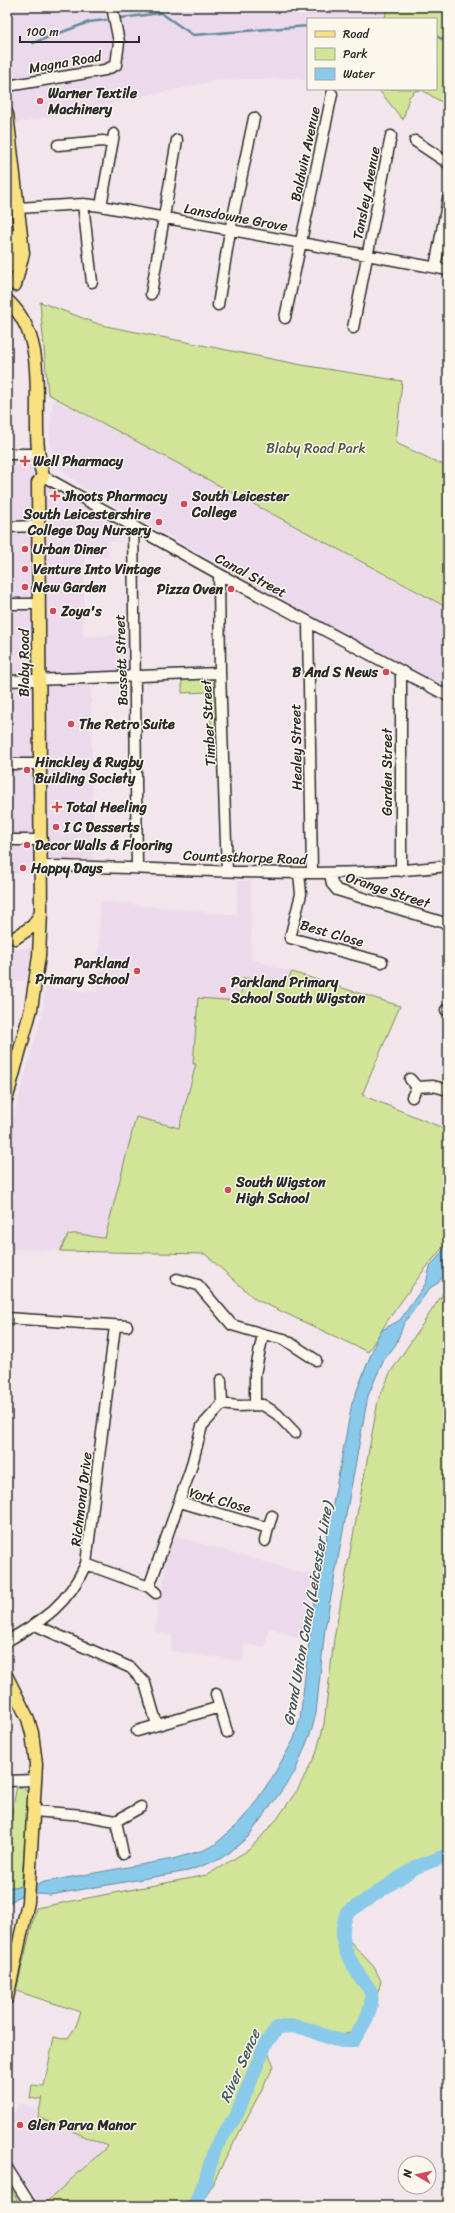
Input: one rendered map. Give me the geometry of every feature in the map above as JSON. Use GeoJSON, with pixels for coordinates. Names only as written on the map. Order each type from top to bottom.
{"type":"FeatureCollection","features":[{"type":"Feature","properties":{"kind":"main road"},"geometry":{"type":"LineString","coordinates":[[7,114],[23,253],[11,281],[15,296],[8,302]]}},
{"type":"Feature","properties":{"kind":"main road"},"geometry":{"type":"LineString","coordinates":[[7,268],[13,256],[19,221]]}},
{"type":"Feature","properties":{"kind":"main road","name":"Blaby Road"},"geometry":{"type":"LineString","coordinates":[[7,1097],[30,1009],[40,939],[42,840],[38,680],[38,482],[43,476],[38,454],[37,401],[31,333],[18,310],[8,302]]}},
{"type":"Feature","properties":{"kind":"main road"},"geometry":{"type":"LineString","coordinates":[[11,939],[33,926],[41,912]]}},
{"type":"Feature","properties":{"kind":"main road"},"geometry":{"type":"LineString","coordinates":[[11,939],[40,939]]}},
{"type":"Feature","properties":{"kind":"main road"},"geometry":{"type":"LineString","coordinates":[[7,1677],[22,1706],[32,1733],[35,1780],[28,1902],[7,1998]]}},
{"type":"Feature","properties":{"kind":"street","name":"Magna Road"},"geometry":{"type":"LineString","coordinates":[[7,86],[105,70],[116,65],[120,42],[112,7]]}},
{"type":"Feature","properties":{"kind":"street","name":"Baldwin Avenue"},"geometry":{"type":"LineString","coordinates":[[286,318],[332,94]]}},
{"type":"Feature","properties":{"kind":"street"},"geometry":{"type":"LineString","coordinates":[[218,305],[230,231],[254,118]]}},
{"type":"Feature","properties":{"kind":"street","name":"Tansley Avenue"},"geometry":{"type":"LineString","coordinates":[[354,328],[391,136]]}},
{"type":"Feature","properties":{"kind":"street"},"geometry":{"type":"LineString","coordinates":[[58,145],[103,141],[113,138],[101,206]]}},
{"type":"Feature","properties":{"kind":"street"},"geometry":{"type":"LineString","coordinates":[[151,294],[177,140]]}},
{"type":"Feature","properties":{"kind":"street"},"geometry":{"type":"LineString","coordinates":[[415,141],[448,163]]}},
{"type":"Feature","properties":{"kind":"street"},"geometry":{"type":"LineString","coordinates":[[435,267],[448,199]]}},
{"type":"Feature","properties":{"kind":"street","name":"Lansdowne Grove"},"geometry":{"type":"LineString","coordinates":[[18,208],[83,204],[101,206],[163,219],[448,270]]}},
{"type":"Feature","properties":{"kind":"street"},"geometry":{"type":"LineString","coordinates":[[83,204],[92,282]]}},
{"type":"Feature","properties":{"kind":"street"},"geometry":{"type":"LineString","coordinates":[[7,454],[38,454]]}},
{"type":"Feature","properties":{"kind":"street","name":"Canal Street"},"geometry":{"type":"LineString","coordinates":[[43,476],[133,524],[219,574],[448,696]]}},
{"type":"Feature","properties":{"kind":"street","name":"Bassett Street"},"geometry":{"type":"LineString","coordinates":[[133,524],[137,867]]}},
{"type":"Feature","properties":{"kind":"street"},"geometry":{"type":"LineString","coordinates":[[7,527],[38,526]]}},
{"type":"Feature","properties":{"kind":"street","name":"Timber Street"},"geometry":{"type":"LineString","coordinates":[[219,574],[220,673],[227,871]]}},
{"type":"Feature","properties":{"kind":"street"},"geometry":{"type":"LineString","coordinates":[[7,604],[39,604]]}},
{"type":"Feature","properties":{"kind":"street","name":"Healey Street"},"geometry":{"type":"LineString","coordinates":[[308,622],[312,873]]}},
{"type":"Feature","properties":{"kind":"street","name":"Garden Street"},"geometry":{"type":"LineString","coordinates":[[401,672],[401,871]]}},
{"type":"Feature","properties":{"kind":"street"},"geometry":{"type":"LineString","coordinates":[[7,681],[220,673]]}},
{"type":"Feature","properties":{"kind":"street"},"geometry":{"type":"LineString","coordinates":[[7,764],[39,764]]}},
{"type":"Feature","properties":{"kind":"street"},"geometry":{"type":"LineString","coordinates":[[7,840],[42,840]]}},
{"type":"Feature","properties":{"kind":"street","name":"Countesthorpe Road"},"geometry":{"type":"LineString","coordinates":[[42,866],[137,867],[227,871],[330,873],[401,871],[448,866]]}},
{"type":"Feature","properties":{"kind":"street","name":"Best Close"},"geometry":{"type":"LineString","coordinates":[[299,873],[302,894],[290,938],[382,962]]}},
{"type":"Feature","properties":{"kind":"street","name":"Orange Street"},"geometry":{"type":"LineString","coordinates":[[330,873],[332,884],[337,890],[448,924]]}},
{"type":"Feature","properties":{"kind":"street"},"geometry":{"type":"LineString","coordinates":[[412,1097],[413,1083],[448,1090]]}},
{"type":"Feature","properties":{"kind":"street"},"geometry":{"type":"LineString","coordinates":[[176,1279],[198,1285],[232,1325],[284,1339],[316,1360]]}},
{"type":"Feature","properties":{"kind":"street"},"geometry":{"type":"LineString","coordinates":[[7,1318],[127,1326]]}},
{"type":"Feature","properties":{"kind":"street","name":"Richmond Drive"},"geometry":{"type":"LineString","coordinates":[[7,1640],[35,1625],[62,1603],[76,1585],[86,1564],[115,1326]]}},
{"type":"Feature","properties":{"kind":"street"},"geometry":{"type":"LineString","coordinates":[[255,1404],[255,1374],[263,1334]]}},
{"type":"Feature","properties":{"kind":"street"},"geometry":{"type":"LineString","coordinates":[[180,1502],[202,1426],[222,1404],[221,1380]]}},
{"type":"Feature","properties":{"kind":"street"},"geometry":{"type":"LineString","coordinates":[[222,1404],[238,1406],[255,1404],[263,1405],[270,1408],[295,1433]]}},
{"type":"Feature","properties":{"kind":"street","name":"York Close"},"geometry":{"type":"LineString","coordinates":[[86,1564],[152,1590],[180,1502],[268,1528]]}},
{"type":"Feature","properties":{"kind":"street"},"geometry":{"type":"LineString","coordinates":[[265,1541],[272,1516]]}},
{"type":"Feature","properties":{"kind":"street"},"geometry":{"type":"LineString","coordinates":[[35,1625],[131,1668],[145,1683],[157,1725]]}},
{"type":"Feature","properties":{"kind":"street"},"geometry":{"type":"LineString","coordinates":[[216,1694],[227,1732]]}},
{"type":"Feature","properties":{"kind":"street"},"geometry":{"type":"LineString","coordinates":[[137,1731],[220,1707]]}},
{"type":"Feature","properties":{"kind":"street"},"geometry":{"type":"LineString","coordinates":[[7,1781],[35,1780]]}},
{"type":"Feature","properties":{"kind":"street"},"geometry":{"type":"LineString","coordinates":[[34,1811],[83,1815],[116,1821],[141,1807]]}},
{"type":"Feature","properties":{"kind":"street"},"geometry":{"type":"LineString","coordinates":[[116,1821],[123,1854]]}},
{"type":"Feature","properties":{"kind":"street"},"geometry":{"type":"LineString","coordinates":[[7,2168],[31,2206]]}},
{"type":"Feature","properties":{"kind":"shaded area"},"geometry":{"type":"Polygon","coordinates":[[[7,7],[387,7],[386,18],[307,18],[307,81],[291,78],[220,80],[14,124],[7,78],[7,7]]]}},
{"type":"Feature","properties":{"kind":"shaded area"},"geometry":{"type":"Polygon","coordinates":[[[53,399],[235,492],[420,595],[448,608],[448,688],[261,588],[81,486],[54,463],[49,430],[53,399]]]}},
{"type":"Feature","properties":{"kind":"shaded area"},"geometry":{"type":"Polygon","coordinates":[[[7,454],[38,454],[43,476],[133,524],[129,535],[108,542],[109,557],[85,557],[83,636],[133,634],[135,677],[91,679],[93,873],[52,872],[7,874],[7,454]]]}},
{"type":"Feature","properties":{"kind":"shaded area","name":"South Wigston High School"},"geometry":{"type":"Polygon","coordinates":[[[238,881],[251,881],[251,959],[400,1006],[362,1095],[448,1130],[448,1241],[421,1274],[388,1320],[368,1352],[255,1299],[205,1254],[7,1249],[7,1139],[42,1015],[45,987],[97,992],[100,901],[236,915],[238,881]]]}},
{"type":"Feature","properties":{"kind":"shaded area"},"geometry":{"type":"Polygon","coordinates":[[[32,948],[26,981],[7,981],[7,949],[32,948]]]}},
{"type":"Feature","properties":{"kind":"shaded area"},"geometry":{"type":"Polygon","coordinates":[[[175,1536],[317,1577],[305,1641],[269,1627],[265,1648],[245,1644],[243,1661],[170,1651],[173,1635],[155,1632],[159,1597],[162,1597],[167,1556],[175,1536]]]}},
{"type":"Feature","properties":{"kind":"shaded area"},"geometry":{"type":"Polygon","coordinates":[[[18,2103],[40,2110],[39,2117],[108,2146],[42,2206],[7,2157],[7,2114],[9,2114],[10,2111],[15,2112],[18,2103]]]}},
{"type":"Feature","properties":{"kind":"green space"},"geometry":{"type":"Polygon","coordinates":[[[387,7],[448,7],[448,106],[422,90],[437,90],[437,18],[385,18],[387,7]]]}},
{"type":"Feature","properties":{"kind":"green space"},"geometry":{"type":"Polygon","coordinates":[[[379,90],[422,90],[415,91],[409,97],[403,120],[379,90]]]}},
{"type":"Feature","properties":{"kind":"green space","name":"Blaby Road Park"},"geometry":{"type":"Polygon","coordinates":[[[40,302],[101,325],[302,365],[402,381],[396,443],[448,467],[448,608],[48,394],[40,302]]]}},
{"type":"Feature","properties":{"kind":"green space"},"geometry":{"type":"Polygon","coordinates":[[[221,676],[221,730],[211,730],[210,692],[182,693],[182,677],[221,676]]]}},
{"type":"Feature","properties":{"kind":"green space","name":"South Wigston High School"},"geometry":{"type":"Polygon","coordinates":[[[292,972],[400,1006],[362,1095],[448,1130],[448,1241],[421,1274],[388,1320],[368,1352],[255,1299],[205,1254],[60,1251],[68,1235],[81,1234],[105,1238],[136,1117],[179,1128],[196,1064],[193,1064],[198,998],[240,1001],[243,978],[287,980],[292,972]]]}},
{"type":"Feature","properties":{"kind":"green space"},"geometry":{"type":"Polygon","coordinates":[[[448,1286],[448,1853],[418,1865],[403,1879],[384,1884],[362,1899],[352,1911],[348,1925],[347,1938],[374,1967],[381,1981],[375,2003],[370,2013],[359,2028],[350,2033],[340,2035],[327,2035],[295,2024],[284,2028],[268,2052],[274,2066],[201,2206],[42,2206],[108,2146],[38,2117],[42,2097],[41,2100],[30,2098],[32,2085],[44,2086],[54,2037],[62,2039],[68,2038],[76,2026],[81,2012],[16,1991],[36,1908],[207,1875],[250,1849],[277,1819],[298,1789],[316,1754],[324,1724],[334,1639],[378,1401],[390,1373],[448,1286]]]}},
{"type":"Feature","properties":{"kind":"green space"},"geometry":{"type":"Polygon","coordinates":[[[17,1786],[26,1790],[29,1797],[22,1878],[21,1886],[7,1888],[7,1837],[17,1786]]]}},
{"type":"Feature","properties":{"kind":"green space"},"geometry":{"type":"Polygon","coordinates":[[[7,2187],[13,2192],[17,2199],[11,2206],[7,2206],[7,2187]]]}},
{"type":"Feature","properties":{"kind":"water"},"geometry":{"type":"Polygon","coordinates":[[[448,1244],[448,1269],[438,1283],[430,1288],[404,1323],[396,1344],[384,1360],[368,1396],[325,1629],[316,1713],[312,1729],[295,1772],[248,1837],[218,1860],[188,1871],[50,1895],[25,1895],[7,1903],[7,1888],[31,1886],[44,1882],[173,1859],[204,1850],[214,1845],[234,1828],[250,1810],[273,1776],[294,1739],[300,1719],[313,1610],[352,1403],[378,1336],[382,1330],[400,1320],[426,1283],[430,1267],[448,1244]]]}},
{"type":"Feature","properties":{"kind":"waterway"},"geometry":{"type":"LineString","coordinates":[[121,18],[161,13],[193,35],[307,26]]}},
{"type":"Feature","properties":{"kind":"waterway"},"geometry":{"type":"LineString","coordinates":[[33,43],[89,22],[106,20]]}},
{"type":"Feature","properties":{"kind":"waterway"},"geometry":{"type":"LineString","coordinates":[[437,36],[448,42]]}},
{"type":"Feature","properties":{"kind":"waterway","name":"River Sence"},"geometry":{"type":"LineString","coordinates":[[194,2206],[205,2182],[215,2148],[237,2114],[266,2043],[277,2028],[288,2026],[298,2027],[333,2039],[353,2041],[363,2024],[371,2006],[371,1993],[347,1954],[343,1939],[344,1922],[347,1913],[416,1867],[448,1855]]}},
{"type":"Feature","properties":{"kind":"place","name":"Warner Textile Machinery"},"geometry":{"type":"Point","coordinates":[40,101]}},
{"type":"Feature","properties":{"kind":"place","name":"Well Pharmacy"},"geometry":{"type":"Point","coordinates":[25,461]}},
{"type":"Feature","properties":{"kind":"place","name":"Jhoots Pharmacy"},"geometry":{"type":"Point","coordinates":[55,496]}},
{"type":"Feature","properties":{"kind":"place","name":"South Leicester College"},"geometry":{"type":"Point","coordinates":[184,504]}},
{"type":"Feature","properties":{"kind":"place","name":"South Leicestershire College Day Nursery"},"geometry":{"type":"Point","coordinates":[159,522]}},
{"type":"Feature","properties":{"kind":"place","name":"Urban Diner"},"geometry":{"type":"Point","coordinates":[25,549]}},
{"type":"Feature","properties":{"kind":"place","name":"Venture Into Vintage"},"geometry":{"type":"Point","coordinates":[25,569]}},
{"type":"Feature","properties":{"kind":"place","name":"New Garden"},"geometry":{"type":"Point","coordinates":[25,587]}},
{"type":"Feature","properties":{"kind":"place","name":"Pizza Oven"},"geometry":{"type":"Point","coordinates":[231,589]}},
{"type":"Feature","properties":{"kind":"place","name":"Zoya's"},"geometry":{"type":"Point","coordinates":[53,611]}},
{"type":"Feature","properties":{"kind":"place","name":"B And S News"},"geometry":{"type":"Point","coordinates":[386,672]}},
{"type":"Feature","properties":{"kind":"place","name":"The Retro Suite"},"geometry":{"type":"Point","coordinates":[71,724]}},
{"type":"Feature","properties":{"kind":"place","name":"Hinckley & Rugby Building Society"},"geometry":{"type":"Point","coordinates":[27,770]}},
{"type":"Feature","properties":{"kind":"place","name":"Total Heeling"},"geometry":{"type":"Point","coordinates":[57,807]}},
{"type":"Feature","properties":{"kind":"place","name":"I C Desserts"},"geometry":{"type":"Point","coordinates":[56,827]}},
{"type":"Feature","properties":{"kind":"place","name":"Decor Walls & Flooring"},"geometry":{"type":"Point","coordinates":[27,845]}},
{"type":"Feature","properties":{"kind":"place","name":"Happy Days"},"geometry":{"type":"Point","coordinates":[23,868]}},
{"type":"Feature","properties":{"kind":"place","name":"Parkland Primary School"},"geometry":{"type":"Point","coordinates":[137,971]}},
{"type":"Feature","properties":{"kind":"place","name":"Parkland Primary School South Wigston"},"geometry":{"type":"Point","coordinates":[223,990]}},
{"type":"Feature","properties":{"kind":"place","name":"South Wigston High School"},"geometry":{"type":"Point","coordinates":[228,1190]}},
{"type":"Feature","properties":{"kind":"place","name":"Glen Parva Manor"},"geometry":{"type":"Point","coordinates":[20,2125]}},
{"type":"Feature","properties":{"kind":"water label","name":"Grand Union Canal (Leicester Line)"},"geometry":{"type":"Point","coordinates":[308,1614]}}]}
